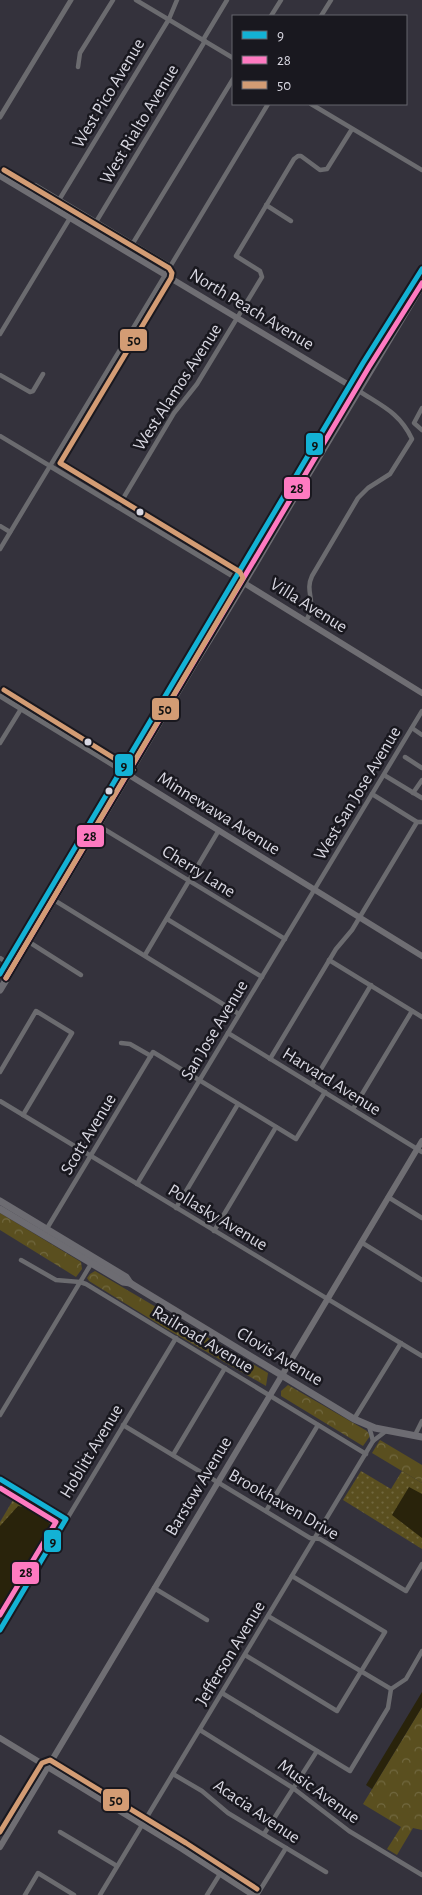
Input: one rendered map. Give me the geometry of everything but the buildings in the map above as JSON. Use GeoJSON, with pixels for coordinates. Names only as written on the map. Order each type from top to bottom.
{"type":"FeatureCollection","features":[{"type":"Feature","properties":{"kind":"main road","name":"North Peach Avenue"},"geometry":{"type":"LineString","coordinates":[[0,176],[359,391]]}},
{"type":"Feature","properties":{"kind":"main road"},"geometry":{"type":"LineString","coordinates":[[0,974],[350,386],[422,269]]}},
{"type":"Feature","properties":{"kind":"main road"},"geometry":{"type":"LineString","coordinates":[[0,990],[422,285]]}},
{"type":"Feature","properties":{"kind":"main road"},"geometry":{"type":"LineString","coordinates":[[300,486],[300,479],[314,456],[313,450]]}},
{"type":"Feature","properties":{"kind":"main road","name":"Villa Avenue"},"geometry":{"type":"LineString","coordinates":[[236,578],[422,693]]}},
{"type":"Feature","properties":{"kind":"main road"},"geometry":{"type":"LineString","coordinates":[[188,676],[185,671],[202,644],[201,638]]}},
{"type":"Feature","properties":{"kind":"main road"},"geometry":{"type":"LineString","coordinates":[[162,720],[162,713],[180,680],[179,674]]}},
{"type":"Feature","properties":{"kind":"main road","name":"Minnewawa Avenue"},"geometry":{"type":"LineString","coordinates":[[129,775],[422,956]]}},
{"type":"Feature","properties":{"kind":"main road"},"geometry":{"type":"LineString","coordinates":[[54,900],[52,896],[58,884],[56,880]]}},
{"type":"Feature","properties":{"kind":"main road"},"geometry":{"type":"LineString","coordinates":[[29,942],[36,923],[47,903],[46,898]]}},
{"type":"Feature","properties":{"kind":"main road","name":"Barstow Avenue"},"geometry":{"type":"LineString","coordinates":[[0,1847],[283,1376],[388,1197],[420,1150],[422,1141]]}},
{"type":"Feature","properties":{"kind":"main road","name":"Clovis Avenue"},"geometry":{"type":"LineString","coordinates":[[0,1201],[123,1282],[130,1283],[354,1419],[387,1430],[419,1436]]}},
{"type":"Feature","properties":{"kind":"main road"},"geometry":{"type":"LineString","coordinates":[[3,1211],[25,1220],[42,1230],[46,1230]]}},
{"type":"Feature","properties":{"kind":"main road"},"geometry":{"type":"LineString","coordinates":[[3,1211],[52,1241],[92,1260]]}},
{"type":"Feature","properties":{"kind":"main road","name":"Clovis Avenue"},"geometry":{"type":"LineString","coordinates":[[92,1260],[126,1277],[130,1283]]}},
{"type":"Feature","properties":{"kind":"main road"},"geometry":{"type":"LineString","coordinates":[[0,1738],[143,1825],[252,1895]]}},
{"type":"Feature","properties":{"kind":"street"},"geometry":{"type":"LineString","coordinates":[[0,117],[71,0]]}},
{"type":"Feature","properties":{"kind":"street"},"geometry":{"type":"LineString","coordinates":[[78,67],[80,53],[113,0]]}},
{"type":"Feature","properties":{"kind":"street"},"geometry":{"type":"LineString","coordinates":[[136,0],[232,57]]}},
{"type":"Feature","properties":{"kind":"street","name":"West Pico Avenue"},"geometry":{"type":"LineString","coordinates":[[59,200],[169,19],[177,0]]}},
{"type":"Feature","properties":{"kind":"street","name":"West Rialto Avenue"},"geometry":{"type":"LineString","coordinates":[[96,222],[227,0]]}},
{"type":"Feature","properties":{"kind":"street"},"geometry":{"type":"LineString","coordinates":[[272,15],[280,0]]}},
{"type":"Feature","properties":{"kind":"street"},"geometry":{"type":"LineString","coordinates":[[323,15],[331,0]]}},
{"type":"Feature","properties":{"kind":"street"},"geometry":{"type":"LineString","coordinates":[[133,243],[232,81]]}},
{"type":"Feature","properties":{"kind":"street"},"geometry":{"type":"LineString","coordinates":[[0,549],[267,105]]}},
{"type":"Feature","properties":{"kind":"street"},"geometry":{"type":"LineString","coordinates":[[313,105],[422,170]]}},
{"type":"Feature","properties":{"kind":"street","name":"West Alamos Avenue"},"geometry":{"type":"LineString","coordinates":[[118,507],[174,413],[197,384],[262,274],[236,256],[266,206],[298,156],[304,157],[320,170],[327,170],[352,129]]}},
{"type":"Feature","properties":{"kind":"street"},"geometry":{"type":"LineString","coordinates":[[30,194],[35,185],[170,266]]}},
{"type":"Feature","properties":{"kind":"street"},"geometry":{"type":"LineString","coordinates":[[266,206],[291,221]]}},
{"type":"Feature","properties":{"kind":"street"},"geometry":{"type":"LineString","coordinates":[[0,334],[70,218]]}},
{"type":"Feature","properties":{"kind":"street"},"geometry":{"type":"LineString","coordinates":[[0,375],[30,392],[33,391],[44,374]]}},
{"type":"Feature","properties":{"kind":"street"},"geometry":{"type":"LineString","coordinates":[[306,621],[312,609],[309,584],[312,576],[358,498],[368,488],[390,474],[412,440],[396,415],[359,391]]}},
{"type":"Feature","properties":{"kind":"street"},"geometry":{"type":"LineString","coordinates":[[422,408],[414,423],[422,430]]}},
{"type":"Feature","properties":{"kind":"street","name":"Villa Avenue"},"geometry":{"type":"LineString","coordinates":[[0,436],[236,578]]}},
{"type":"Feature","properties":{"kind":"street"},"geometry":{"type":"LineString","coordinates":[[0,526],[10,532]]}},
{"type":"Feature","properties":{"kind":"street","name":"Minnewawa Avenue"},"geometry":{"type":"LineString","coordinates":[[0,696],[129,775]]}},
{"type":"Feature","properties":{"kind":"street"},"geometry":{"type":"LineString","coordinates":[[0,743],[21,709]]}},
{"type":"Feature","properties":{"kind":"street","name":"West San Jose Avenue"},"geometry":{"type":"LineString","coordinates":[[315,890],[422,711]]}},
{"type":"Feature","properties":{"kind":"street"},"geometry":{"type":"LineString","coordinates":[[412,728],[422,735]]}},
{"type":"Feature","properties":{"kind":"street"},"geometry":{"type":"LineString","coordinates":[[406,757],[422,768]]}},
{"type":"Feature","properties":{"kind":"street"},"geometry":{"type":"LineString","coordinates":[[384,775],[422,798]]}},
{"type":"Feature","properties":{"kind":"street"},"geometry":{"type":"LineString","coordinates":[[413,793],[422,780]]}},
{"type":"Feature","properties":{"kind":"street"},"geometry":{"type":"LineString","coordinates":[[270,1059],[329,960],[360,918],[420,822],[372,794]]}},
{"type":"Feature","properties":{"kind":"street","name":"Cherry Lane"},"geometry":{"type":"LineString","coordinates":[[99,826],[284,939]]}},
{"type":"Feature","properties":{"kind":"street"},"geometry":{"type":"LineString","coordinates":[[145,955],[219,830]]}},
{"type":"Feature","properties":{"kind":"street","name":"San Jose Avenue"},"geometry":{"type":"LineString","coordinates":[[137,1184],[315,890]]}},
{"type":"Feature","properties":{"kind":"street"},"geometry":{"type":"LineString","coordinates":[[54,900],[239,1014]]}},
{"type":"Feature","properties":{"kind":"street"},"geometry":{"type":"LineString","coordinates":[[167,918],[262,977]]}},
{"type":"Feature","properties":{"kind":"street"},"geometry":{"type":"LineString","coordinates":[[29,942],[81,975]]}},
{"type":"Feature","properties":{"kind":"street"},"geometry":{"type":"LineString","coordinates":[[0,958],[14,967]]}},
{"type":"Feature","properties":{"kind":"street"},"geometry":{"type":"LineString","coordinates":[[329,960],[422,1017]]}},
{"type":"Feature","properties":{"kind":"street"},"geometry":{"type":"LineString","coordinates":[[312,1084],[371,985]]}},
{"type":"Feature","properties":{"kind":"street"},"geometry":{"type":"LineString","coordinates":[[0,1072],[36,1011],[72,1033],[23,1115]]}},
{"type":"Feature","properties":{"kind":"street"},"geometry":{"type":"LineString","coordinates":[[353,1109],[412,1011]]}},
{"type":"Feature","properties":{"kind":"street","name":"Harvard Avenue"},"geometry":{"type":"LineString","coordinates":[[228,1033],[420,1150]]}},
{"type":"Feature","properties":{"kind":"street"},"geometry":{"type":"LineString","coordinates":[[121,1043],[130,1044],[152,1054],[199,1080],[296,1139],[325,1092]]}},
{"type":"Feature","properties":{"kind":"street","name":"Scott Avenue"},"geometry":{"type":"LineString","coordinates":[[46,1230],[152,1054]]}},
{"type":"Feature","properties":{"kind":"street","name":"Pollasky Avenue"},"geometry":{"type":"LineString","coordinates":[[0,1101],[422,1356]]}},
{"type":"Feature","properties":{"kind":"street"},"geometry":{"type":"LineString","coordinates":[[176,1208],[238,1104]]}},
{"type":"Feature","properties":{"kind":"street"},"geometry":{"type":"LineString","coordinates":[[214,1231],[276,1127]]}},
{"type":"Feature","properties":{"kind":"street"},"geometry":{"type":"LineString","coordinates":[[388,1197],[422,1218]]}},
{"type":"Feature","properties":{"kind":"street"},"geometry":{"type":"LineString","coordinates":[[361,1242],[422,1280]]}},
{"type":"Feature","properties":{"kind":"street","name":"Railroad Avenue"},"geometry":{"type":"LineString","coordinates":[[21,1260],[56,1280],[80,1282],[366,1454]]}},
{"type":"Feature","properties":{"kind":"street"},"geometry":{"type":"LineString","coordinates":[[0,1415],[92,1260]]}},
{"type":"Feature","properties":{"kind":"street","name":"Hoblitt Avenue"},"geometry":{"type":"LineString","coordinates":[[0,1630],[176,1338]]}},
{"type":"Feature","properties":{"kind":"street"},"geometry":{"type":"LineString","coordinates":[[354,1419],[400,1343]]}},
{"type":"Feature","properties":{"kind":"street"},"geometry":{"type":"LineString","coordinates":[[173,1455],[225,1368]]}},
{"type":"Feature","properties":{"kind":"street"},"geometry":{"type":"LineString","coordinates":[[419,1436],[422,1421]]}},
{"type":"Feature","properties":{"kind":"street","name":"Brookhaven Drive"},"geometry":{"type":"LineString","coordinates":[[123,1425],[310,1538],[320,1539],[406,1591],[422,1564]]}},
{"type":"Feature","properties":{"kind":"street"},"geometry":{"type":"LineString","coordinates":[[266,1511],[318,1425]]}},
{"type":"Feature","properties":{"kind":"street"},"geometry":{"type":"LineString","coordinates":[[368,1425],[373,1435],[373,1441]]}},
{"type":"Feature","properties":{"kind":"street","name":"Jefferson Avenue"},"geometry":{"type":"LineString","coordinates":[[100,1895],[373,1441],[387,1430]]}},
{"type":"Feature","properties":{"kind":"street"},"geometry":{"type":"LineString","coordinates":[[0,1479],[66,1520]]}},
{"type":"Feature","properties":{"kind":"street"},"geometry":{"type":"LineString","coordinates":[[245,1656],[337,1712],[385,1632],[292,1576]]}},
{"type":"Feature","properties":{"kind":"street"},"geometry":{"type":"LineString","coordinates":[[154,1588],[207,1620]]}},
{"type":"Feature","properties":{"kind":"street"},"geometry":{"type":"LineString","coordinates":[[268,1616],[391,1689]]}},
{"type":"Feature","properties":{"kind":"street"},"geometry":{"type":"LineString","coordinates":[[391,1689],[406,1679],[422,1651]]}},
{"type":"Feature","properties":{"kind":"street"},"geometry":{"type":"LineString","coordinates":[[222,1693],[350,1771],[388,1708],[391,1689]]}},
{"type":"Feature","properties":{"kind":"street","name":"Music Avenue"},"geometry":{"type":"LineString","coordinates":[[200,1730],[293,1788],[349,1831],[422,1875]]}},
{"type":"Feature","properties":{"kind":"street"},"geometry":{"type":"LineString","coordinates":[[264,1834],[317,1751]]}},
{"type":"Feature","properties":{"kind":"street","name":"Acacia Avenue"},"geometry":{"type":"LineString","coordinates":[[174,1774],[202,1791],[228,1812],[326,1872]]}},
{"type":"Feature","properties":{"kind":"street"},"geometry":{"type":"LineString","coordinates":[[60,1832],[117,1866]]}},
{"type":"Feature","properties":{"kind":"street"},"geometry":{"type":"LineString","coordinates":[[257,1895],[286,1848]]}},
{"type":"Feature","properties":{"kind":"street"},"geometry":{"type":"LineString","coordinates":[[25,1895],[38,1873],[74,1895]]}},
{"type":"Feature","properties":{"kind":"street"},"geometry":{"type":"LineString","coordinates":[[207,1895],[220,1874]]}},
{"type":"Feature","properties":{"kind":"green space"},"geometry":{"type":"Polygon","coordinates":[[[0,1213],[81,1262],[82,1269],[76,1277],[0,1230],[0,1213]]]}},
{"type":"Feature","properties":{"kind":"green space"},"geometry":{"type":"Polygon","coordinates":[[[95,1271],[268,1373],[266,1386],[165,1328],[89,1281],[87,1278],[95,1271]]]}},
{"type":"Feature","properties":{"kind":"green space"},"geometry":{"type":"Polygon","coordinates":[[[288,1385],[367,1431],[370,1436],[363,1446],[281,1396],[281,1391],[288,1385]]]}},
{"type":"Feature","properties":{"kind":"green space"},"geometry":{"type":"Polygon","coordinates":[[[380,1440],[422,1465],[422,1483],[372,1453],[380,1440]]]}},
{"type":"Feature","properties":{"kind":"green space"},"geometry":{"type":"Polygon","coordinates":[[[361,1471],[391,1489],[402,1471],[422,1483],[422,1549],[343,1500],[361,1471]]]}},
{"type":"Feature","properties":{"kind":"green space"},"geometry":{"type":"Polygon","coordinates":[[[16,1495],[58,1520],[59,1523],[0,1621],[0,1522],[16,1495]]]}},
{"type":"Feature","properties":{"kind":"green space"},"geometry":{"type":"Polygon","coordinates":[[[422,1707],[422,1830],[413,1828],[397,1855],[387,1849],[401,1827],[363,1804],[422,1707]]]}},
{"type":"Feature","properties":{"kind":"shaded area"},"geometry":{"type":"Polygon","coordinates":[[[409,1487],[422,1494],[422,1538],[392,1515],[409,1487]]]}},
{"type":"Feature","properties":{"kind":"shaded area"},"geometry":{"type":"Polygon","coordinates":[[[18,1506],[37,1511],[51,1526],[48,1535],[0,1617],[0,1526],[18,1506]]]}},
{"type":"Feature","properties":{"kind":"shaded area"},"geometry":{"type":"Polygon","coordinates":[[[422,1692],[422,1707],[372,1789],[366,1785],[422,1692]]]}},
{"type":"Feature","properties":{"kind":"transit line","name":"50"},"geometry":{"type":"LineString","coordinates":[[4,170],[169,268],[172,273],[171,278],[60,463],[240,572],[243,578],[6,978]]}},
{"type":"Feature","properties":{"kind":"transit line","name":"9"},"geometry":{"type":"LineString","coordinates":[[0,974],[363,363],[422,269]]}},
{"type":"Feature","properties":{"kind":"transit line","name":"28"},"geometry":{"type":"LineString","coordinates":[[6,978],[369,367],[422,283]]}},
{"type":"Feature","properties":{"kind":"transit line","name":"50"},"geometry":{"type":"LineString","coordinates":[[4,690],[133,770]]}},
{"type":"Feature","properties":{"kind":"transit line","name":"9"},"geometry":{"type":"LineString","coordinates":[[0,1479],[66,1519],[0,1630]]}},
{"type":"Feature","properties":{"kind":"transit line","name":"28"},"geometry":{"type":"LineString","coordinates":[[0,1488],[56,1522],[0,1615]]}},
{"type":"Feature","properties":{"kind":"transit line","name":"50"},"geometry":{"type":"LineString","coordinates":[[0,1832],[42,1763],[50,1760],[257,1889]]}}]}
